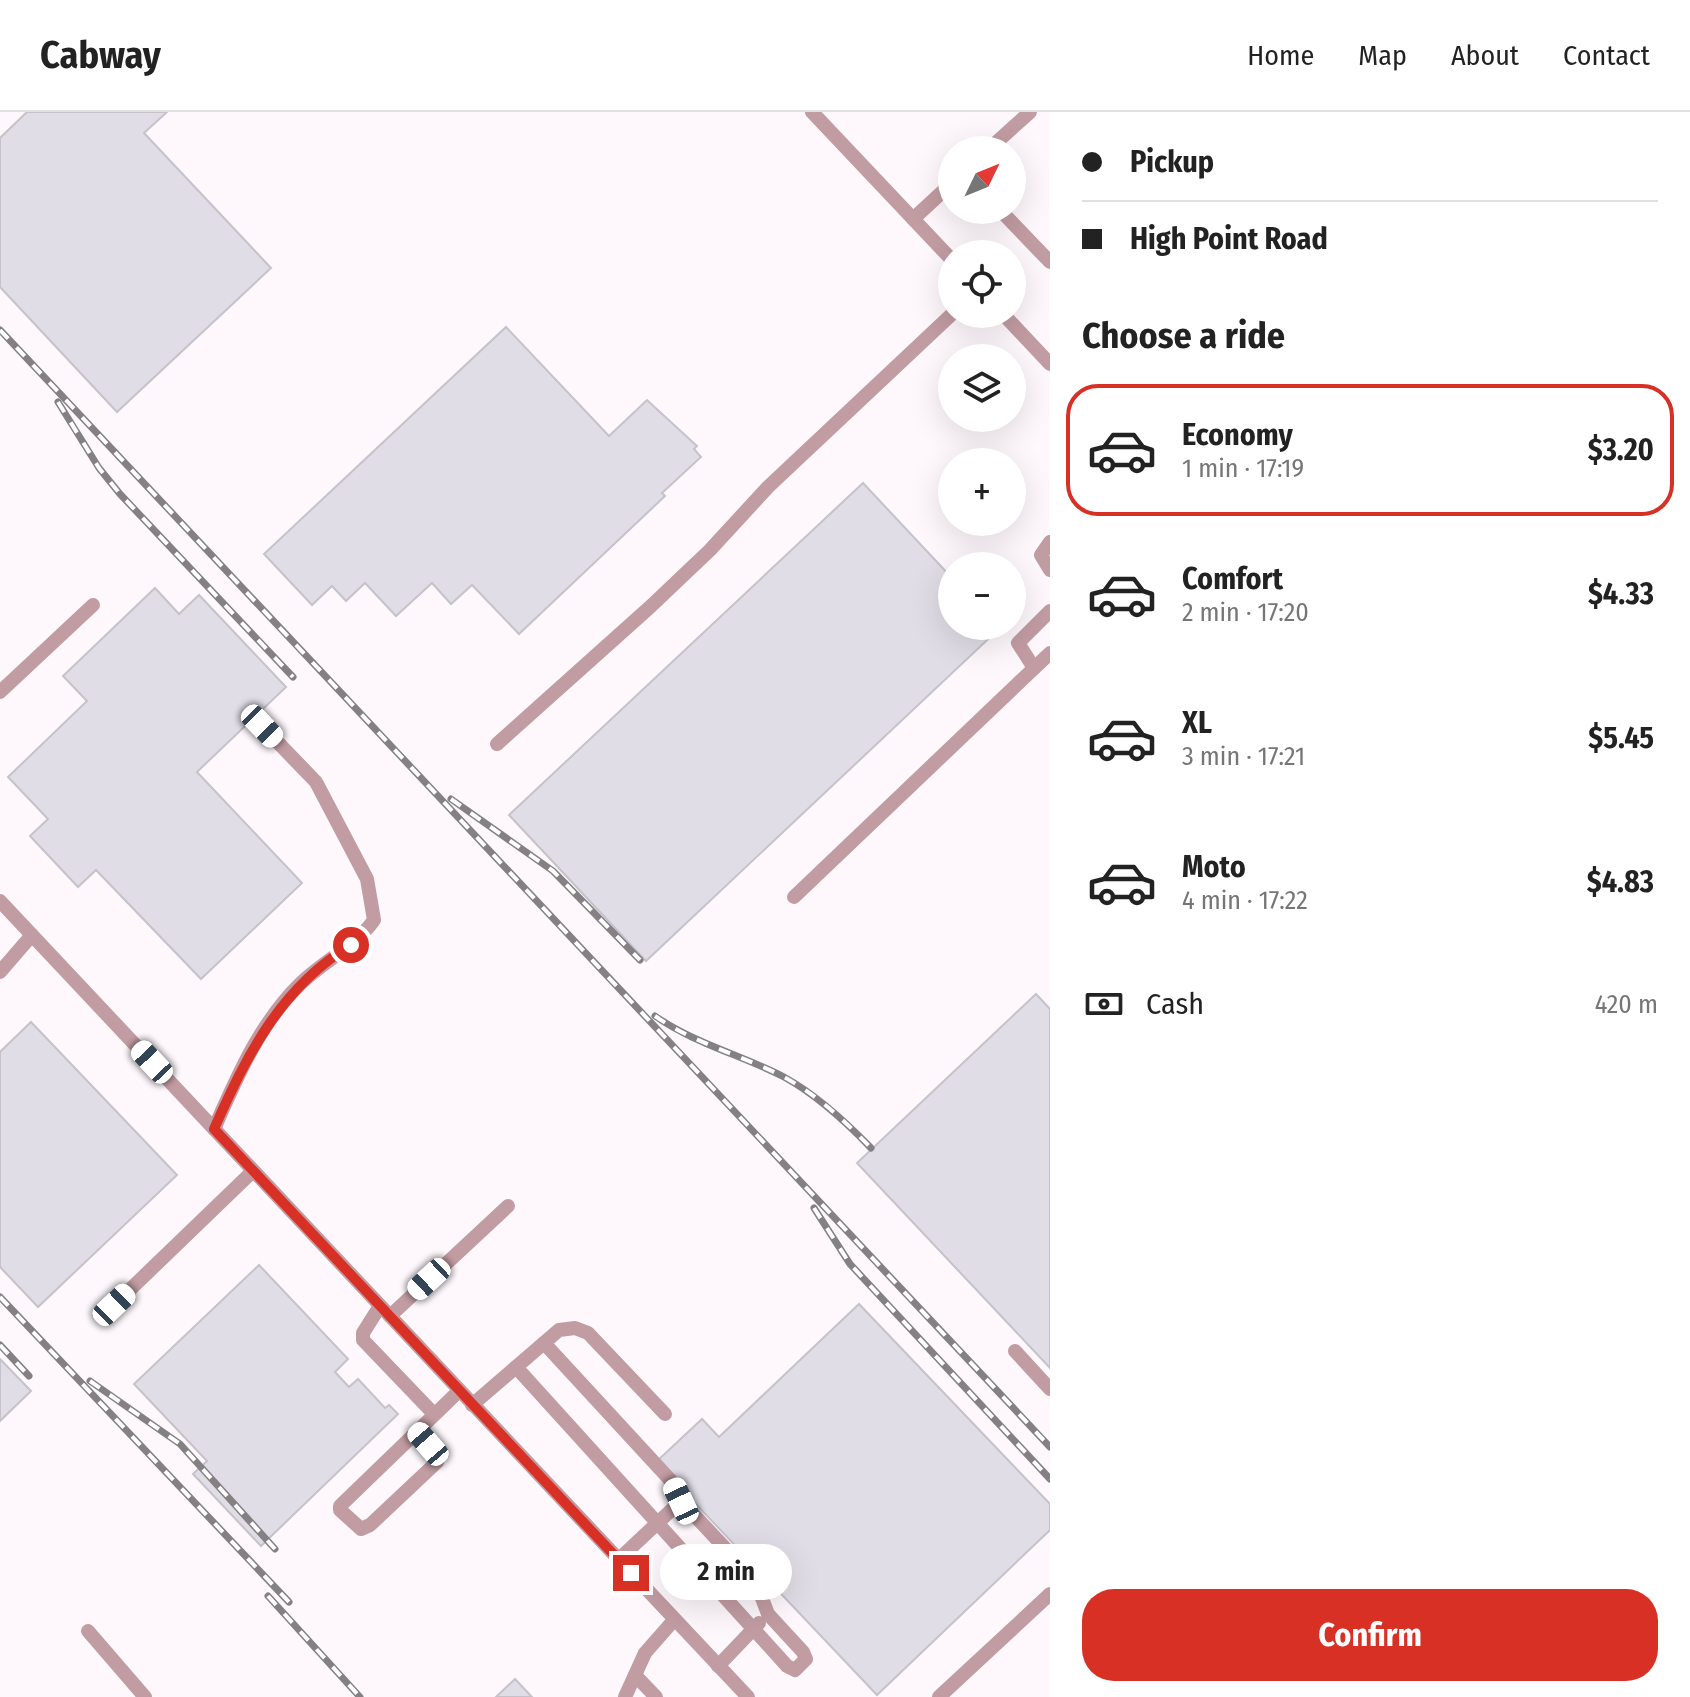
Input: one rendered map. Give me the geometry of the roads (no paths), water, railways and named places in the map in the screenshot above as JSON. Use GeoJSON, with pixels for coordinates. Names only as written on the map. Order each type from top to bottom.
{"type":"FeatureCollection","features":[{"type":"Feature","properties":{"kind":"street"},"geometry":{"type":"LineString","coordinates":[[812,112],[938,245]]}},
{"type":"Feature","properties":{"kind":"street"},"geometry":{"type":"LineString","coordinates":[[1003,136],[1030,112]]}},
{"type":"Feature","properties":{"kind":"street"},"geometry":{"type":"LineString","coordinates":[[913,219],[938,196]]}},
{"type":"Feature","properties":{"kind":"street"},"geometry":{"type":"LineString","coordinates":[[1013,224],[1050,262]]}},
{"type":"Feature","properties":{"kind":"street"},"geometry":{"type":"LineString","coordinates":[[497,744],[650,607],[710,550],[768,487],[938,327]]}},
{"type":"Feature","properties":{"kind":"street"},"geometry":{"type":"LineString","coordinates":[[1016,328],[1050,364]]}},
{"type":"Feature","properties":{"kind":"street"},"geometry":{"type":"LineString","coordinates":[[1050,542],[1041,555],[1050,570]]}},
{"type":"Feature","properties":{"kind":"street"},"geometry":{"type":"LineString","coordinates":[[0,692],[93,605]]}},
{"type":"Feature","properties":{"kind":"street"},"geometry":{"type":"LineString","coordinates":[[1034,668],[1018,643],[1050,611]]}},
{"type":"Feature","properties":{"kind":"street"},"geometry":{"type":"LineString","coordinates":[[794,897],[1050,653]]}},
{"type":"Feature","properties":{"kind":"street"},"geometry":{"type":"LineString","coordinates":[[214,1129],[258,1036],[273,1014],[321,964],[351,945],[374,920],[367,879],[316,782],[262,726]]}},
{"type":"Feature","properties":{"kind":"street"},"geometry":{"type":"LineString","coordinates":[[0,901],[748,1697]]}},
{"type":"Feature","properties":{"kind":"street"},"geometry":{"type":"LineString","coordinates":[[0,972],[32,935]]}},
{"type":"Feature","properties":{"kind":"street"},"geometry":{"type":"LineString","coordinates":[[114,1305],[253,1171]]}},
{"type":"Feature","properties":{"kind":"street"},"geometry":{"type":"LineString","coordinates":[[433,1413],[363,1340],[363,1333],[508,1206]]}},
{"type":"Feature","properties":{"kind":"street"},"geometry":{"type":"LineString","coordinates":[[472,1405],[559,1330],[575,1328],[588,1333],[665,1414]]}},
{"type":"Feature","properties":{"kind":"street"},"geometry":{"type":"LineString","coordinates":[[516,1367],[787,1666],[795,1670],[803,1666],[806,1659],[803,1652],[768,1614],[755,1580],[681,1501],[673,1483],[544,1343]]}},
{"type":"Feature","properties":{"kind":"street"},"geometry":{"type":"LineString","coordinates":[[1015,1351],[1050,1389]]}},
{"type":"Feature","properties":{"kind":"street"},"geometry":{"type":"LineString","coordinates":[[417,1431],[438,1456],[437,1462],[370,1525],[361,1529],[340,1510],[340,1506],[433,1413],[459,1391]]}},
{"type":"Feature","properties":{"kind":"street"},"geometry":{"type":"LineString","coordinates":[[618,1560],[681,1501]]}},
{"type":"Feature","properties":{"kind":"street"},"geometry":{"type":"LineString","coordinates":[[939,1697],[1050,1594]]}},
{"type":"Feature","properties":{"kind":"street"},"geometry":{"type":"LineString","coordinates":[[718,1666],[768,1614]]}},
{"type":"Feature","properties":{"kind":"street"},"geometry":{"type":"LineString","coordinates":[[625,1697],[645,1653],[674,1620]]}},
{"type":"Feature","properties":{"kind":"street"},"geometry":{"type":"LineString","coordinates":[[88,1631],[145,1697]]}},
{"type":"Feature","properties":{"kind":"street"},"geometry":{"type":"LineString","coordinates":[[635,1675],[656,1697]]}},
{"type":"Feature","properties":{"kind":"railway"},"geometry":{"type":"LineString","coordinates":[[0,330],[1050,1447]]}},
{"type":"Feature","properties":{"kind":"railway"},"geometry":{"type":"LineString","coordinates":[[58,402],[99,468],[120,494],[293,677]]}},
{"type":"Feature","properties":{"kind":"railway"},"geometry":{"type":"LineString","coordinates":[[451,799],[553,871],[640,960]]}},
{"type":"Feature","properties":{"kind":"railway"},"geometry":{"type":"LineString","coordinates":[[655,1016],[686,1034],[796,1084],[830,1109],[871,1148]]}},
{"type":"Feature","properties":{"kind":"railway"},"geometry":{"type":"LineString","coordinates":[[814,1208],[850,1264],[1050,1479]]}},
{"type":"Feature","properties":{"kind":"railway"},"geometry":{"type":"LineString","coordinates":[[0,1297],[289,1602]]}},
{"type":"Feature","properties":{"kind":"railway"},"geometry":{"type":"LineString","coordinates":[[0,1345],[29,1376]]}},
{"type":"Feature","properties":{"kind":"railway"},"geometry":{"type":"LineString","coordinates":[[90,1381],[180,1444],[275,1549]]}},
{"type":"Feature","properties":{"kind":"railway"},"geometry":{"type":"LineString","coordinates":[[268,1596],[360,1697]]}}]}
